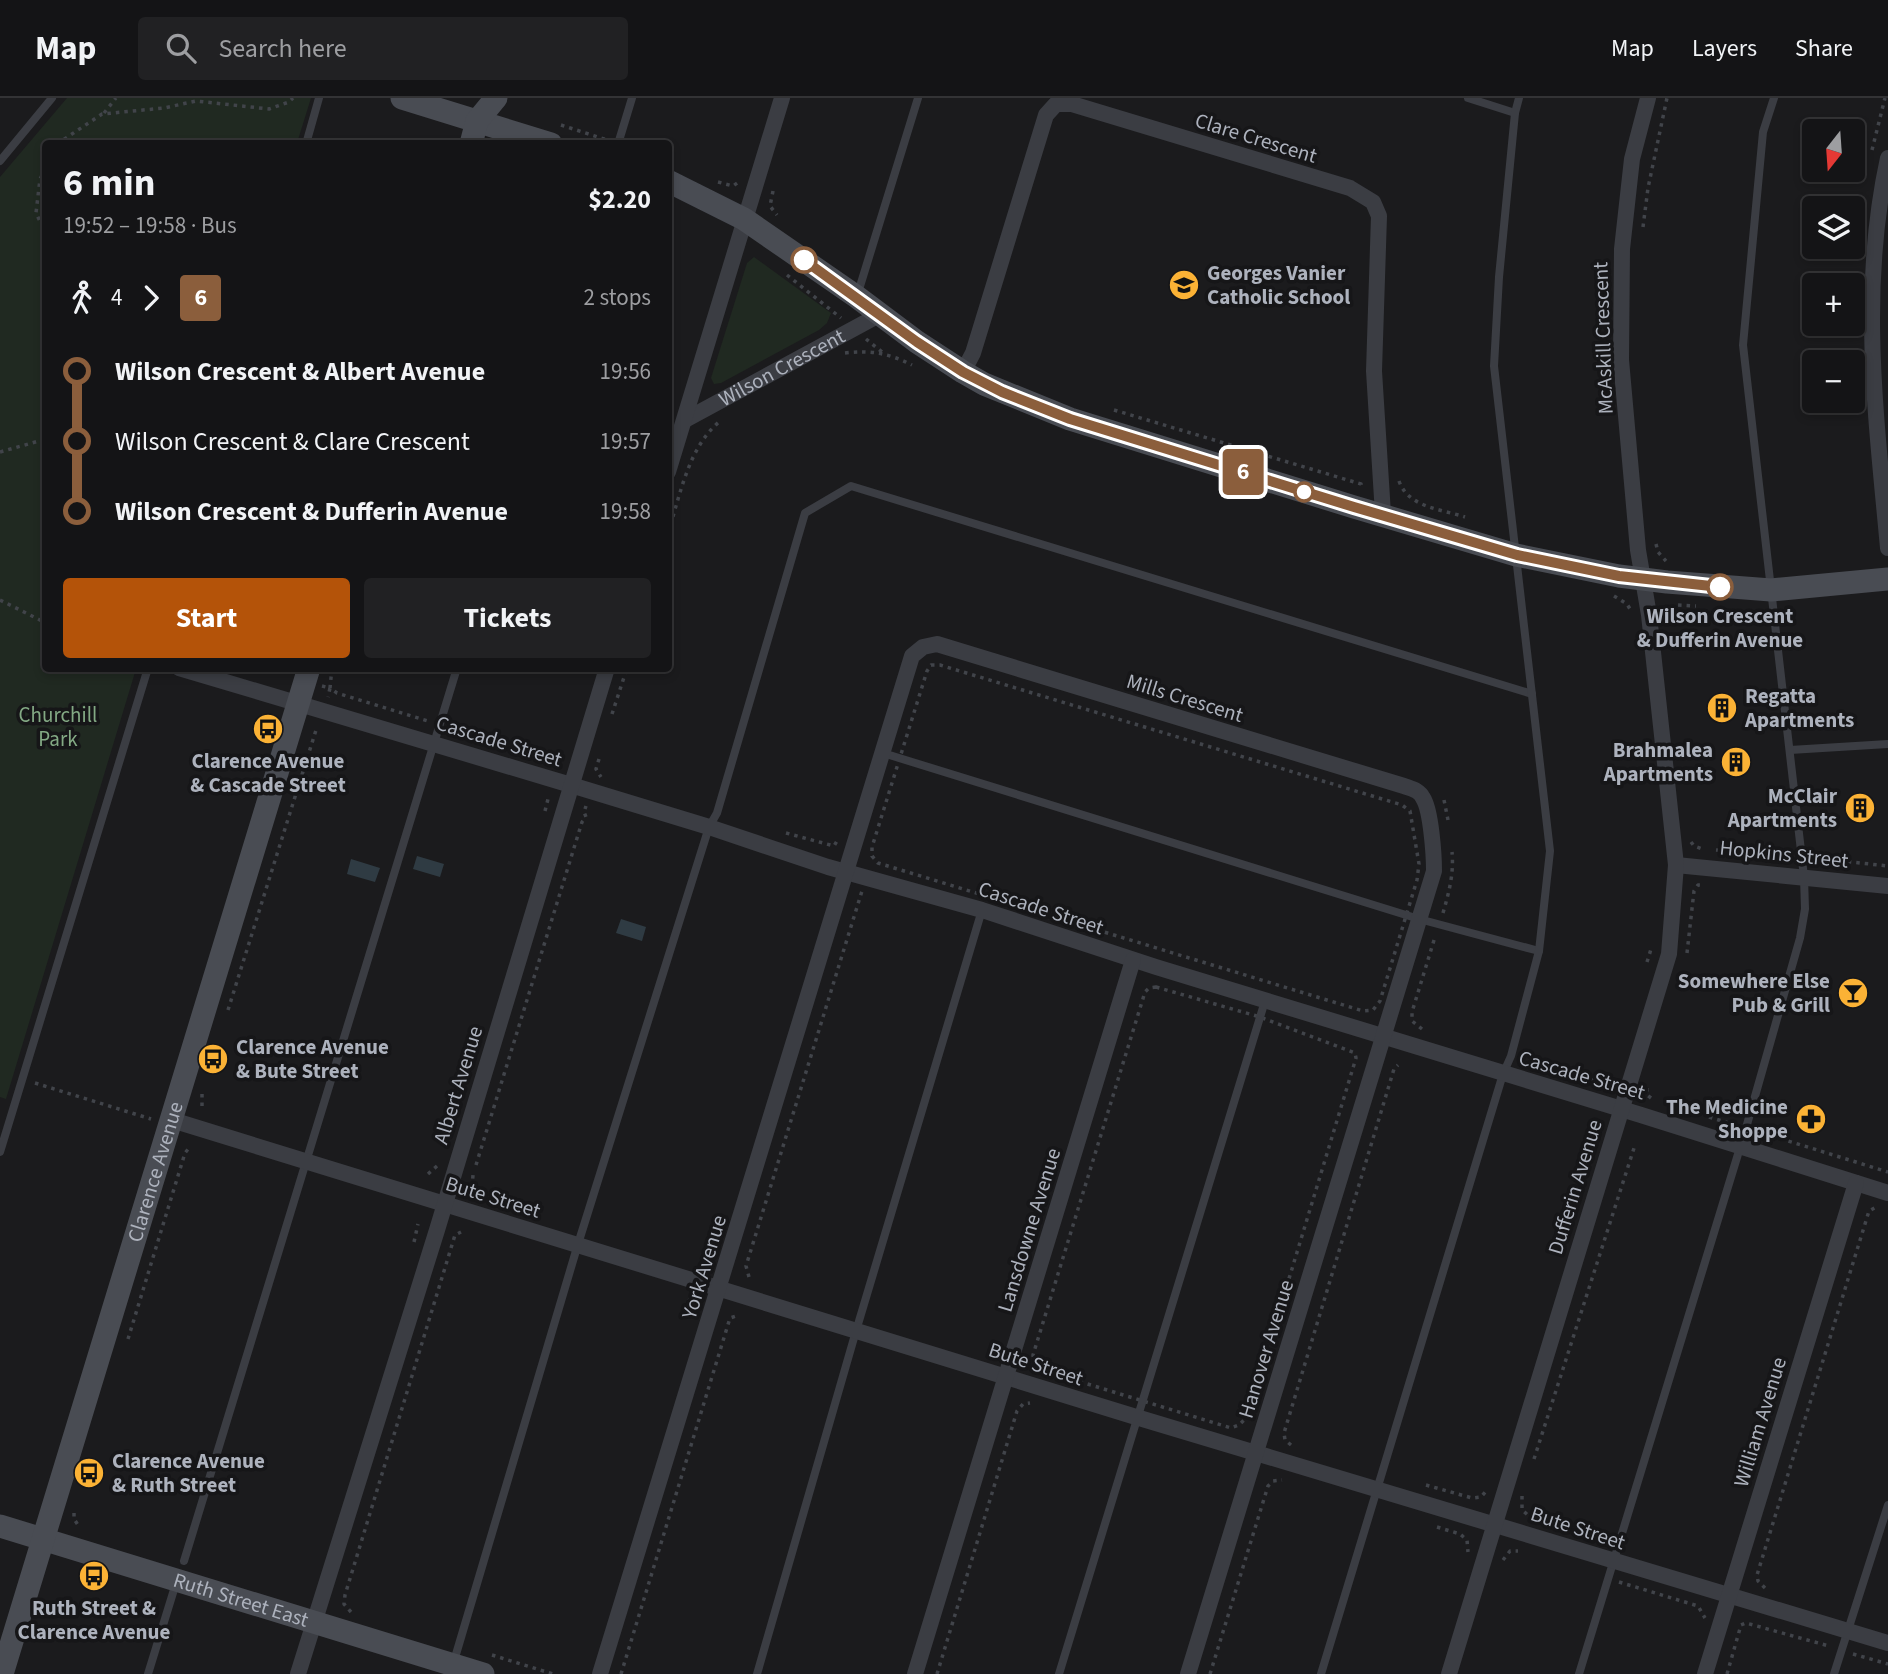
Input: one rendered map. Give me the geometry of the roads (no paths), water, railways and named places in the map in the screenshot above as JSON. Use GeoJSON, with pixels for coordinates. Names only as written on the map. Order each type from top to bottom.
{"type":"FeatureCollection","features":[{"type":"Feature","properties":{"kind":"street"},"geometry":{"type":"LineString","coordinates":[[471,98],[478,121]]}},
{"type":"Feature","properties":{"kind":"street"},"geometry":{"type":"LineString","coordinates":[[472,140],[478,121],[496,98]]}},
{"type":"Feature","properties":{"kind":"street"},"geometry":{"type":"LineString","coordinates":[[672,460],[782,98]]}},
{"type":"Feature","properties":{"kind":"street","name":"McAskill Crescent"},"geometry":{"type":"LineString","coordinates":[[1643,579],[1621,360],[1622,250],[1632,159],[1648,98]]}},
{"type":"Feature","properties":{"kind":"street"},"geometry":{"type":"LineString","coordinates":[[414,100],[478,121],[554,134]]}},
{"type":"Feature","properties":{"kind":"street","name":"Clare Crescent"},"geometry":{"type":"LineString","coordinates":[[963,372],[973,354],[1046,115],[1056,104],[1072,104],[1350,188],[1373,202],[1379,216],[1374,371],[1383,514]]}},
{"type":"Feature","properties":{"kind":"street"},"geometry":{"type":"LineString","coordinates":[[1888,158],[1875,237],[1871,364],[1888,548]]}},
{"type":"Feature","properties":{"kind":"street"},"geometry":{"type":"LineString","coordinates":[[672,183],[744,219],[963,372],[996,390],[1070,419],[1517,555],[1643,579],[1771,590],[1888,579]]}},
{"type":"Feature","properties":{"kind":"street","name":"Wilson Crescent"},"geometry":{"type":"LineString","coordinates":[[685,420],[879,315]]}},
{"type":"Feature","properties":{"kind":"street","name":"Dufferin Avenue"},"geometry":{"type":"LineString","coordinates":[[1449,1674],[1669,954],[1676,865],[1643,579]]}},
{"type":"Feature","properties":{"kind":"street","name":"Mills Crescent"},"geometry":{"type":"LineString","coordinates":[[847,872],[912,656],[923,647],[937,644],[1391,782],[1417,791],[1424,799],[1434,853],[1434,871],[1383,1036]]}},
{"type":"Feature","properties":{"kind":"street","name":"Cascade Street"},"geometry":{"type":"LineString","coordinates":[[193,672],[435,743],[866,878],[982,910],[1133,960],[1888,1193]]}},
{"type":"Feature","properties":{"kind":"street","name":"Clarence Avenue"},"geometry":{"type":"LineString","coordinates":[[2,1674],[44,1539],[164,1114],[308,672]]}},
{"type":"Feature","properties":{"kind":"street","name":"Albert Avenue"},"geometry":{"type":"LineString","coordinates":[[298,1674],[606,672]]}},
{"type":"Feature","properties":{"kind":"street","name":"Hopkins Street"},"geometry":{"type":"LineString","coordinates":[[1676,865],[1888,886]]}},
{"type":"Feature","properties":{"kind":"street","name":"York Avenue"},"geometry":{"type":"LineString","coordinates":[[600,1674],[847,872]]}},
{"type":"Feature","properties":{"kind":"street","name":"Lansdowne Avenue"},"geometry":{"type":"LineString","coordinates":[[915,1674],[1133,960]]}},
{"type":"Feature","properties":{"kind":"street","name":"Hanover Avenue"},"geometry":{"type":"LineString","coordinates":[[1188,1674],[1383,1036]]}},
{"type":"Feature","properties":{"kind":"street","name":"Bute Street"},"geometry":{"type":"LineString","coordinates":[[164,1114],[444,1205],[1256,1454],[1888,1643]]}},
{"type":"Feature","properties":{"kind":"street","name":"William Avenue"},"geometry":{"type":"LineString","coordinates":[[1705,1674],[1856,1183]]}},
{"type":"Feature","properties":{"kind":"street","name":"Ruth Street East"},"geometry":{"type":"LineString","coordinates":[[0,1526],[180,1571],[313,1623],[454,1661],[483,1674]]}},
{"type":"Feature","properties":{"kind":"lane"},"geometry":{"type":"LineString","coordinates":[[0,161],[52,98]]}},
{"type":"Feature","properties":{"kind":"lane"},"geometry":{"type":"LineString","coordinates":[[307,140],[319,98]]}},
{"type":"Feature","properties":{"kind":"lane"},"geometry":{"type":"LineString","coordinates":[[619,140],[632,98]]}},
{"type":"Feature","properties":{"kind":"lane"},"geometry":{"type":"LineString","coordinates":[[857,298],[918,98]]}},
{"type":"Feature","properties":{"kind":"lane"},"geometry":{"type":"LineString","coordinates":[[1468,98],[1515,113]]}},
{"type":"Feature","properties":{"kind":"lane"},"geometry":{"type":"LineString","coordinates":[[1321,1674],[1503,1074],[1511,1056],[1539,951],[1550,851],[1494,366],[1499,277],[1515,113],[1519,98]]}},
{"type":"Feature","properties":{"kind":"lane"},"geometry":{"type":"LineString","coordinates":[[1579,1674],[1746,1128],[1800,938],[1805,909],[1804,877],[1743,345],[1763,132],[1774,98]]}},
{"type":"Feature","properties":{"kind":"lane"},"geometry":{"type":"LineString","coordinates":[[454,1661],[578,1244],[709,827],[717,813],[805,513],[851,486],[1532,694]]}},
{"type":"Feature","properties":{"kind":"lane"},"geometry":{"type":"LineString","coordinates":[[0,1152],[147,672]]}},
{"type":"Feature","properties":{"kind":"lane"},"geometry":{"type":"LineString","coordinates":[[148,1674],[456,672]]}},
{"type":"Feature","properties":{"kind":"lane"},"geometry":{"type":"LineString","coordinates":[[1790,750],[1888,744]]}},
{"type":"Feature","properties":{"kind":"lane"},"geometry":{"type":"LineString","coordinates":[[883,753],[1419,919],[1539,951]]}},
{"type":"Feature","properties":{"kind":"lane"},"geometry":{"type":"LineString","coordinates":[[757,1674],[982,910]]}},
{"type":"Feature","properties":{"kind":"lane"},"geometry":{"type":"LineString","coordinates":[[1059,1674],[1265,1001]]}},
{"type":"Feature","properties":{"kind":"lane"},"geometry":{"type":"LineString","coordinates":[[1834,1674],[1888,1505]]}},
{"type":"Feature","properties":{"kind":"place","name":"Georges Vanier Catholic School"},"geometry":{"type":"Point","coordinates":[1184,285]}},
{"type":"Feature","properties":{"kind":"place","name":"Wilson Crescent & Dufferin Avenue"},"geometry":{"type":"Point","coordinates":[1720,587]}},
{"type":"Feature","properties":{"kind":"place","name":"Regatta Apartments"},"geometry":{"type":"Point","coordinates":[1722,708]}},
{"type":"Feature","properties":{"kind":"place","name":"Clarence Avenue & Cascade Street"},"geometry":{"type":"Point","coordinates":[268,729]}},
{"type":"Feature","properties":{"kind":"place","name":"Brahmalea Apartments"},"geometry":{"type":"Point","coordinates":[1736,762]}},
{"type":"Feature","properties":{"kind":"place","name":"McClair Apartments"},"geometry":{"type":"Point","coordinates":[1860,808]}},
{"type":"Feature","properties":{"kind":"place","name":"Somewhere Else Pub & Grill"},"geometry":{"type":"Point","coordinates":[1853,993]}},
{"type":"Feature","properties":{"kind":"place","name":"Clarence Avenue & Bute Street"},"geometry":{"type":"Point","coordinates":[213,1059]}},
{"type":"Feature","properties":{"kind":"place","name":"The Medicine Shoppe"},"geometry":{"type":"Point","coordinates":[1811,1119]}},
{"type":"Feature","properties":{"kind":"place","name":"Clarence Avenue & Ruth Street"},"geometry":{"type":"Point","coordinates":[89,1473]}},
{"type":"Feature","properties":{"kind":"place","name":"Ruth Street & Clarence Avenue"},"geometry":{"type":"Point","coordinates":[94,1576]}},
{"type":"Feature","properties":{"kind":"park label","name":"Churchill Park"},"geometry":{"type":"Point","coordinates":[58,727]}}]}
